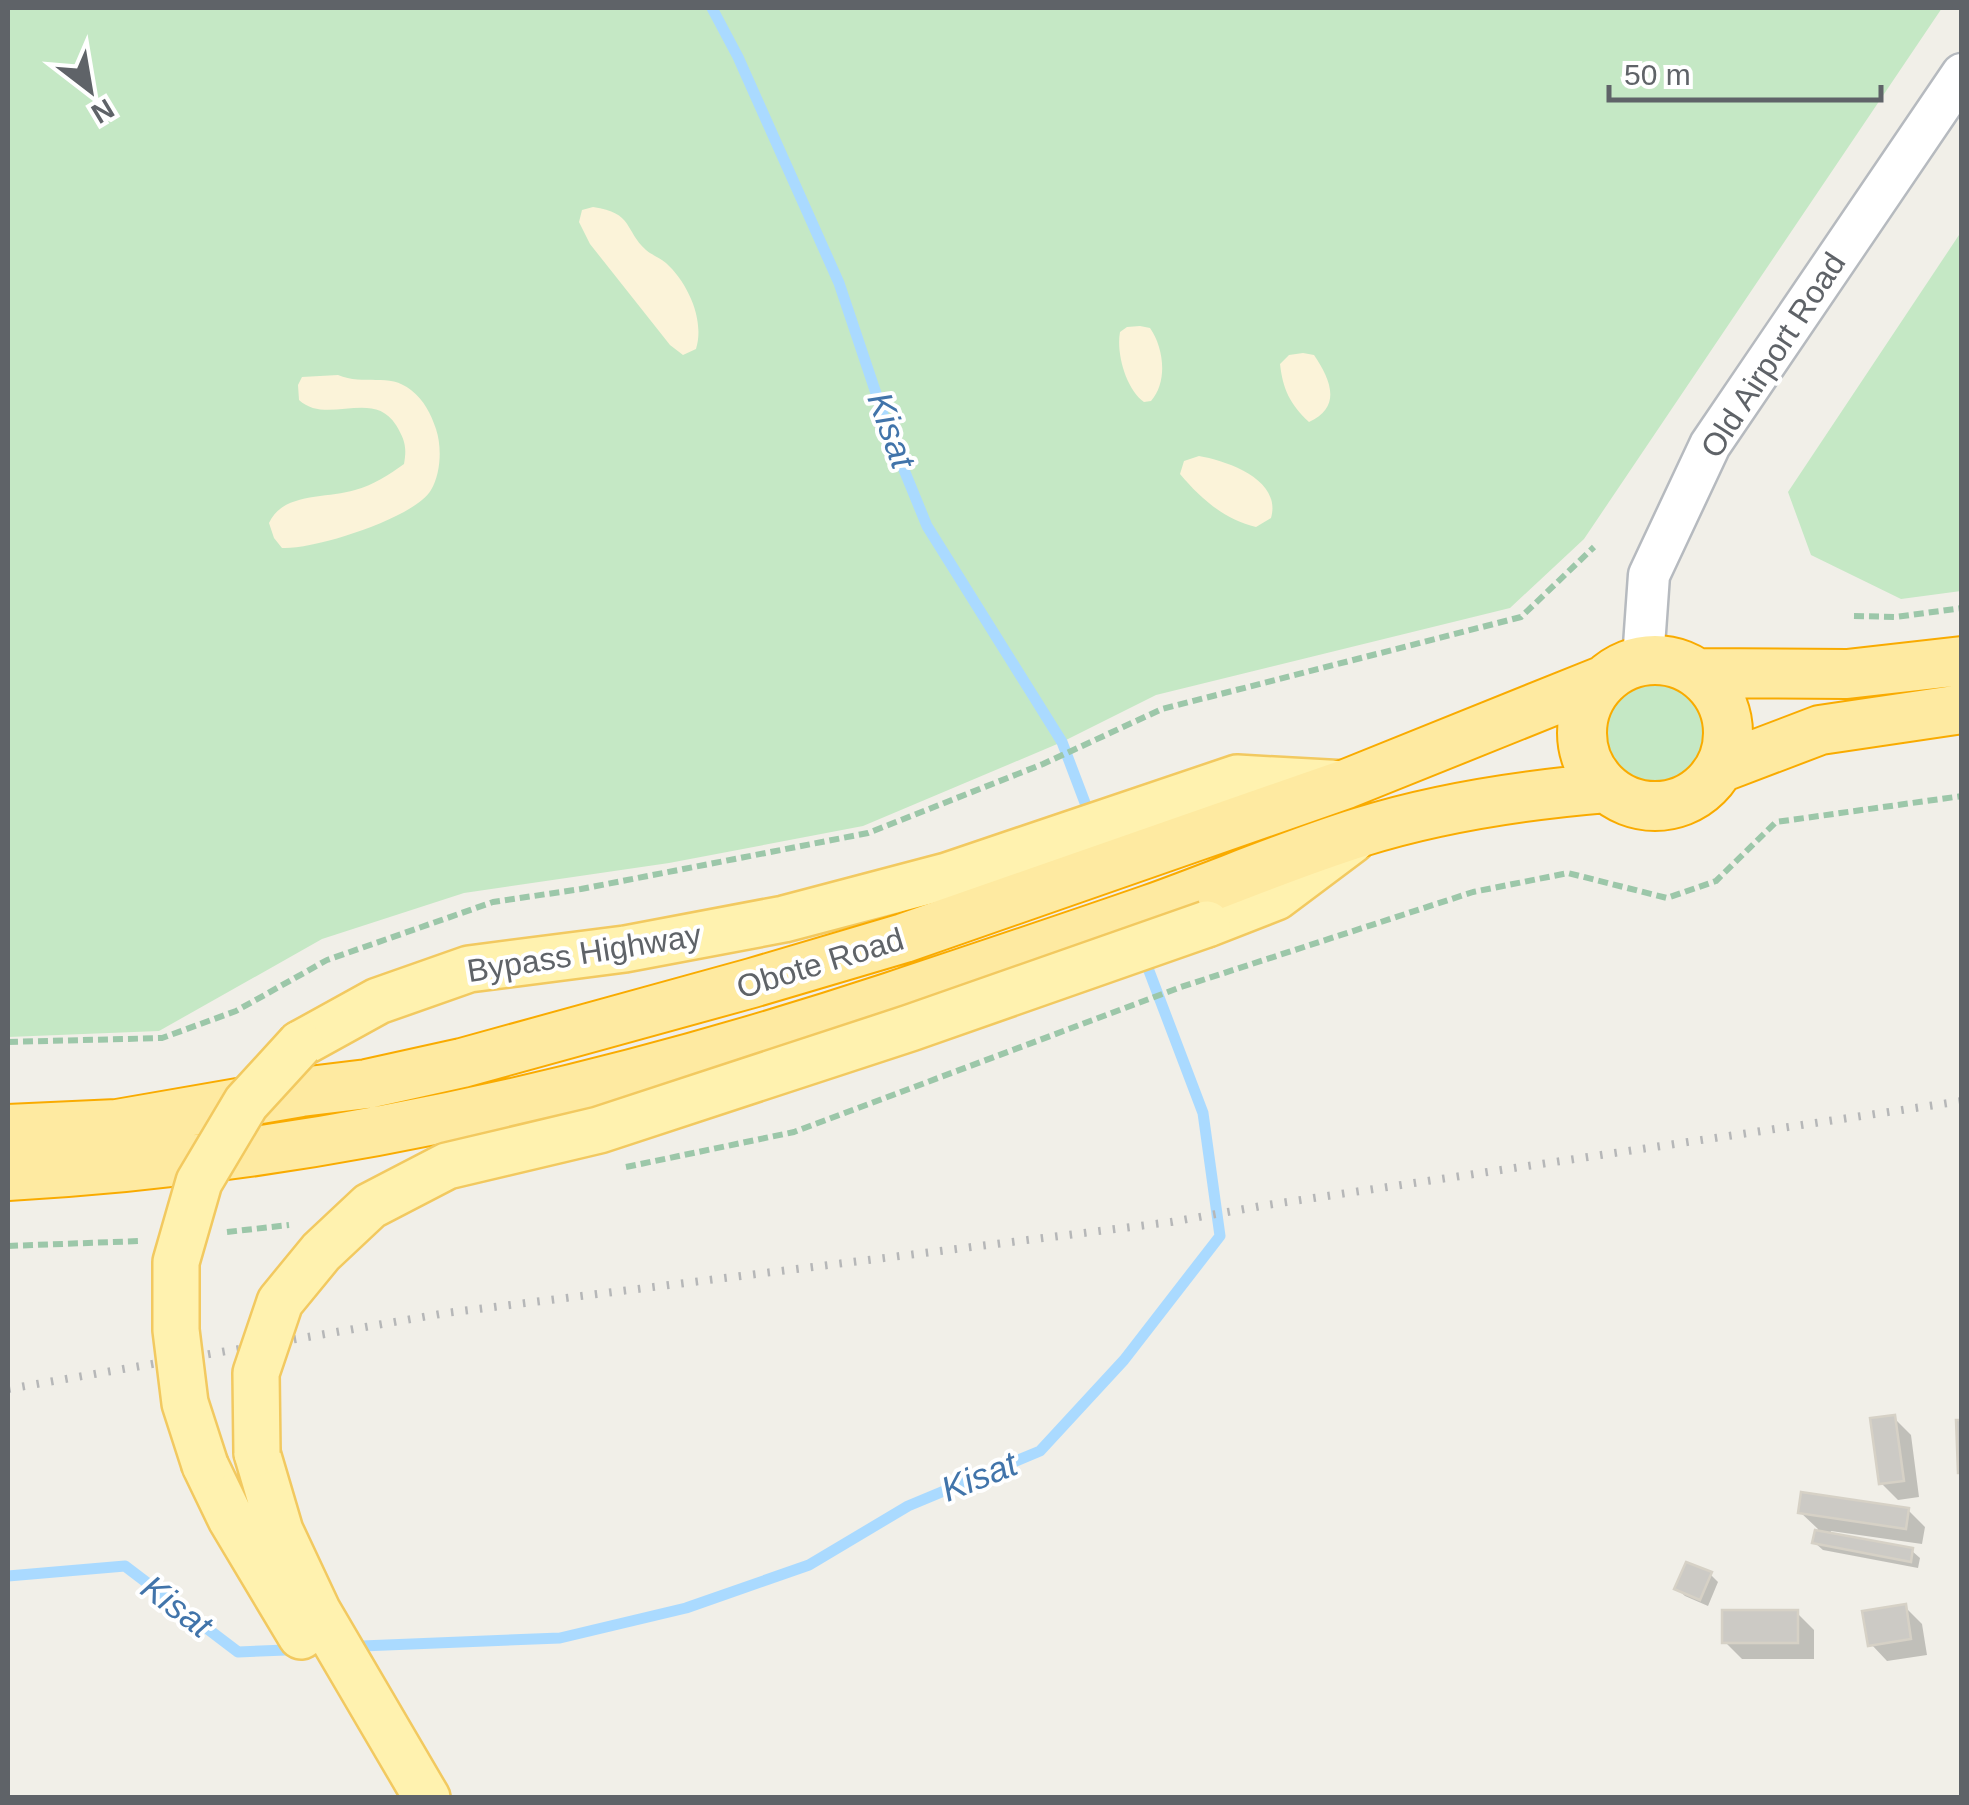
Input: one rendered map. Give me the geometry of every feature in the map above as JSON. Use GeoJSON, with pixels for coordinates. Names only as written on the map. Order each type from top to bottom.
{"type":"FeatureCollection","features":[{"type":"Feature","properties":{"kind":"highway"},"geometry":{"type":"LineString","coordinates":[[1662,659],[1682,664],[1714,688],[1727,716],[1727,748],[1720,768],[1703,788],[1680,802],[1654,806],[1629,802],[1606,788],[1591,770],[1582,748],[1588,700],[1622,670],[1662,659]]}},
{"type":"Feature","properties":{"kind":"highway"},"geometry":{"type":"LineString","coordinates":[[1699,673],[1846,674],[1962,661]]}},
{"type":"Feature","properties":{"kind":"highway","name":"Obote Road"},"geometry":{"type":"LineString","coordinates":[[8,1129],[118,1124],[367,1084],[462,1063],[904,938],[1346,784],[1622,670]]}},
{"type":"Feature","properties":{"kind":"highway"},"geometry":{"type":"LineString","coordinates":[[1720,768],[1820,730],[1962,709]]}},
{"type":"Feature","properties":{"kind":"highway","name":"Obote Road"},"geometry":{"type":"LineString","coordinates":[[8,1176],[73,1173],[294,1146],[475,1112],[708,1052],[887,998],[1361,832],[1528,794],[1606,788]]}},
{"type":"Feature","properties":{"kind":"main road","name":"Old Airport Road"},"geometry":{"type":"LineString","coordinates":[[1622,670],[1650,574],[1710,445],[1962,74]]}},
{"type":"Feature","properties":{"kind":"main road","name":"Bypass Highway"},"geometry":{"type":"LineString","coordinates":[[396,1798],[230,1519],[205,1466],[184,1403],[176,1330],[176,1262],[199,1182],[246,1102],[300,1044],[378,1000],[469,969],[625,950],[784,920],[947,876],[1236,778],[1346,784]]}},
{"type":"Feature","properties":{"kind":"main road"},"geometry":{"type":"LineString","coordinates":[[427,1798],[318,1612],[280,1531],[257,1454],[256,1373],[280,1302],[321,1252],[370,1206],[447,1166],[599,1130],[910,1028],[1207,924],[1276,897],[1361,832]]}},
{"type":"Feature","properties":{"kind":"path"},"geometry":{"type":"LineString","coordinates":[[8,1042],[162,1038],[236,1010],[327,960],[493,902],[581,890],[868,833],[1043,764],[1162,709],[1521,618],[1594,547]]}},
{"type":"Feature","properties":{"kind":"path"},"geometry":{"type":"LineString","coordinates":[[1854,616],[1896,617],[1962,608]]}},
{"type":"Feature","properties":{"kind":"path"},"geometry":{"type":"LineString","coordinates":[[1135,1004],[1473,892],[1568,873],[1666,898],[1716,881],[1776,822],[1962,796]]}},
{"type":"Feature","properties":{"kind":"green space"},"geometry":{"type":"Polygon","coordinates":[[[8,8],[1942,8],[1584,539],[1510,608],[1156,695],[1062,742],[863,826],[669,863],[464,893],[322,939],[159,1031],[8,1037],[8,8]]]}},
{"type":"Feature","properties":{"kind":"green space"},"geometry":{"type":"Polygon","coordinates":[[[1961,232],[1961,591],[1901,599],[1811,555],[1788,492],[1961,232]]]}},
{"type":"Feature","properties":{"kind":"green space"},"geometry":{"type":"Polygon","coordinates":[[[1655,665],[1680,670],[1701,685],[1716,706],[1721,731],[1716,756],[1701,777],[1680,792],[1655,797],[1630,792],[1609,777],[1594,756],[1589,731],[1594,706],[1609,685],[1630,670],[1655,665]]]}},
{"type":"Feature","properties":{"kind":"sand"},"geometry":{"type":"Polygon","coordinates":[[[593,207],[622,218],[639,243],[666,263],[681,281],[696,314],[696,349],[683,355],[670,345],[590,244],[579,222],[582,210],[593,207]]]}},
{"type":"Feature","properties":{"kind":"sand"},"geometry":{"type":"Polygon","coordinates":[[[1140,326],[1150,328],[1155,336],[1162,365],[1156,393],[1151,401],[1144,402],[1127,380],[1120,350],[1120,332],[1140,326]]]}},
{"type":"Feature","properties":{"kind":"sand"},"geometry":{"type":"Polygon","coordinates":[[[1289,355],[1314,355],[1330,392],[1326,409],[1309,422],[1288,396],[1280,364],[1289,355]]]}},
{"type":"Feature","properties":{"kind":"sand"},"geometry":{"type":"Polygon","coordinates":[[[338,375],[394,382],[416,394],[438,436],[437,476],[421,501],[385,521],[339,538],[282,548],[269,523],[284,506],[362,488],[404,464],[403,439],[386,414],[363,408],[323,410],[299,400],[302,377],[338,375]]]}},
{"type":"Feature","properties":{"kind":"sand"},"geometry":{"type":"Polygon","coordinates":[[[1199,456],[1224,462],[1261,483],[1272,505],[1271,518],[1256,527],[1234,519],[1205,499],[1180,474],[1184,461],[1199,456]]]}},
{"type":"Feature","properties":{"kind":"building"},"geometry":{"type":"Polygon","coordinates":[[[1895,1415],[1904,1481],[1879,1484],[1870,1418],[1895,1415]]]}},
{"type":"Feature","properties":{"kind":"building"},"geometry":{"type":"Polygon","coordinates":[[[1956,1420],[1962,1420],[1962,1473],[1958,1473],[1956,1420]]]}},
{"type":"Feature","properties":{"kind":"building"},"geometry":{"type":"Polygon","coordinates":[[[1801,1492],[1909,1508],[1906,1529],[1798,1513],[1801,1492]]]}},
{"type":"Feature","properties":{"kind":"building"},"geometry":{"type":"Polygon","coordinates":[[[1815,1530],[1913,1548],[1911,1562],[1812,1543],[1815,1530]]]}},
{"type":"Feature","properties":{"kind":"building"},"geometry":{"type":"Polygon","coordinates":[[[1686,1562],[1712,1572],[1700,1600],[1674,1589],[1686,1562]]]}},
{"type":"Feature","properties":{"kind":"building"},"geometry":{"type":"Polygon","coordinates":[[[1906,1604],[1911,1639],[1868,1646],[1862,1611],[1906,1604]]]}},
{"type":"Feature","properties":{"kind":"building"},"geometry":{"type":"Polygon","coordinates":[[[1722,1610],[1798,1610],[1798,1643],[1722,1643],[1722,1610]]]}},
{"type":"Feature","properties":{"kind":"waterway","name":"Kisat"},"geometry":{"type":"LineString","coordinates":[[712,8],[738,57],[839,283],[891,438],[927,526],[1062,742],[1090,816]]}},
{"type":"Feature","properties":{"kind":"waterway","name":"Kisat"},"geometry":{"type":"LineString","coordinates":[[362,1646],[560,1638],[686,1608],[809,1565],[908,1506],[1040,1451],[1124,1360],[1220,1236],[1203,1113],[1143,955]]}},
{"type":"Feature","properties":{"kind":"waterway","name":"Kisat"},"geometry":{"type":"LineString","coordinates":[[8,1576],[125,1566],[238,1652],[286,1650]]}},
{"type":"Feature","properties":{"kind":"railway"},"geometry":{"type":"LineString","coordinates":[[8,1389],[446,1313],[1171,1222],[1962,1101]]}}]}
